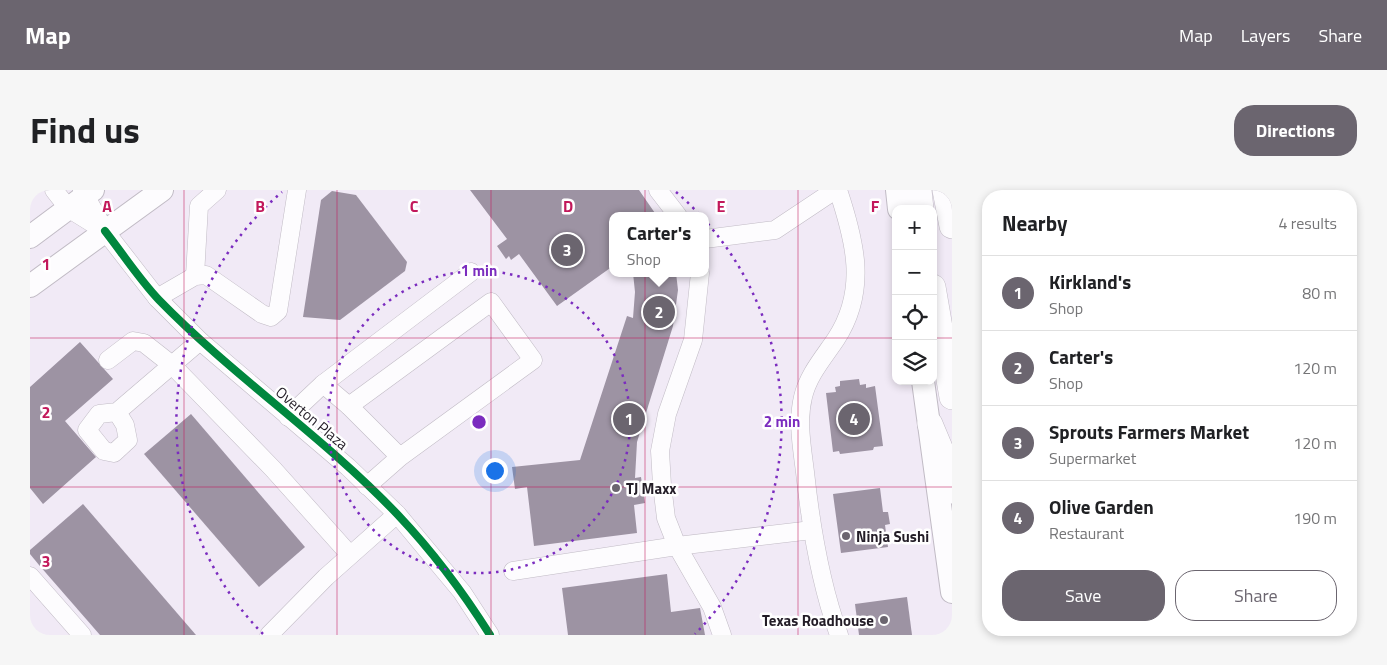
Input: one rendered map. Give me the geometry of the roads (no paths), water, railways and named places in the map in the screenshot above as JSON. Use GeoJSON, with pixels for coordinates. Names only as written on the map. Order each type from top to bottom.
{"type":"FeatureCollection","features":[{"type":"Feature","properties":{"kind":"highway"},"geometry":{"type":"LineString","coordinates":[[919,190],[921,205]]}},
{"type":"Feature","properties":{"kind":"highway"},"geometry":{"type":"LineString","coordinates":[[944,190],[952,226]]}},
{"type":"Feature","properties":{"kind":"highway"},"geometry":{"type":"LineString","coordinates":[[934,295],[952,397]]}},
{"type":"Feature","properties":{"kind":"highway"},"geometry":{"type":"LineString","coordinates":[[930,424],[945,460],[952,492]]}},
{"type":"Feature","properties":{"kind":"main road"},"geometry":{"type":"LineString","coordinates":[[30,286],[162,190]]}},
{"type":"Feature","properties":{"kind":"main road"},"geometry":{"type":"LineString","coordinates":[[897,190],[899,205]]}},
{"type":"Feature","properties":{"kind":"main road"},"geometry":{"type":"LineString","coordinates":[[30,237],[87,192]]}},
{"type":"Feature","properties":{"kind":"main road"},"geometry":{"type":"LineString","coordinates":[[924,385],[952,592]]}},
{"type":"Feature","properties":{"kind":"street"},"geometry":{"type":"LineString","coordinates":[[54,190],[68,208],[106,232]]}},
{"type":"Feature","properties":{"kind":"street"},"geometry":{"type":"LineString","coordinates":[[158,298],[195,276],[206,275],[262,314],[271,317],[278,311],[297,190]]}},
{"type":"Feature","properties":{"kind":"street"},"geometry":{"type":"LineString","coordinates":[[658,190],[675,212]]}},
{"type":"Feature","properties":{"kind":"street"},"geometry":{"type":"LineString","coordinates":[[709,238],[775,230],[836,190],[855,250],[856,286],[847,322],[810,377],[803,396],[800,432],[817,560],[839,635]]}},
{"type":"Feature","properties":{"kind":"street"},"geometry":{"type":"LineString","coordinates":[[195,276],[199,206],[216,191]]}},
{"type":"Feature","properties":{"kind":"street"},"geometry":{"type":"LineString","coordinates":[[87,192],[106,232]]}},
{"type":"Feature","properties":{"kind":"street","name":"Overton Plaza"},"geometry":{"type":"LineString","coordinates":[[106,232],[158,298],[200,341],[397,514],[427,547],[462,592],[490,635]]}},
{"type":"Feature","properties":{"kind":"street"},"geometry":{"type":"LineString","coordinates":[[288,417],[323,384],[471,272]]}},
{"type":"Feature","properties":{"kind":"street"},"geometry":{"type":"LineString","coordinates":[[700,277],[693,340],[666,414],[660,451],[666,518],[677,546],[712,607],[722,635]]}},
{"type":"Feature","properties":{"kind":"street"},"geometry":{"type":"LineString","coordinates":[[349,406],[492,302],[533,360],[400,457],[367,486]]}},
{"type":"Feature","properties":{"kind":"street"},"geometry":{"type":"LineString","coordinates":[[108,360],[133,341],[144,343],[172,365],[273,469],[350,555]]}},
{"type":"Feature","properties":{"kind":"street"},"geometry":{"type":"LineString","coordinates":[[117,412],[200,341]]}},
{"type":"Feature","properties":{"kind":"street"},"geometry":{"type":"LineString","coordinates":[[323,384],[349,406],[400,457]]}},
{"type":"Feature","properties":{"kind":"street"},"geometry":{"type":"LineString","coordinates":[[268,635],[350,555],[397,514]]}},
{"type":"Feature","properties":{"kind":"street"},"geometry":{"type":"LineString","coordinates":[[513,571],[677,546],[812,530]]}},
{"type":"Feature","properties":{"kind":"street"},"geometry":{"type":"LineString","coordinates":[[30,576],[82,635]]}},
{"type":"Feature","properties":{"kind":"place","name":"Sprouts Farmers Market"},"geometry":{"type":"Point","coordinates":[567,250]}},
{"type":"Feature","properties":{"kind":"place","name":"Carter's"},"geometry":{"type":"Point","coordinates":[659,312]}},
{"type":"Feature","properties":{"kind":"place","name":"Kirkland's"},"geometry":{"type":"Point","coordinates":[629,419]}},
{"type":"Feature","properties":{"kind":"place","name":"Olive Garden"},"geometry":{"type":"Point","coordinates":[854,419]}},
{"type":"Feature","properties":{"kind":"place","name":"TJ Maxx"},"geometry":{"type":"Point","coordinates":[616,488]}},
{"type":"Feature","properties":{"kind":"place","name":"Ninja Sushi"},"geometry":{"type":"Point","coordinates":[846,536]}},
{"type":"Feature","properties":{"kind":"place","name":"Texas Roadhouse"},"geometry":{"type":"Point","coordinates":[884,620]}}]}
